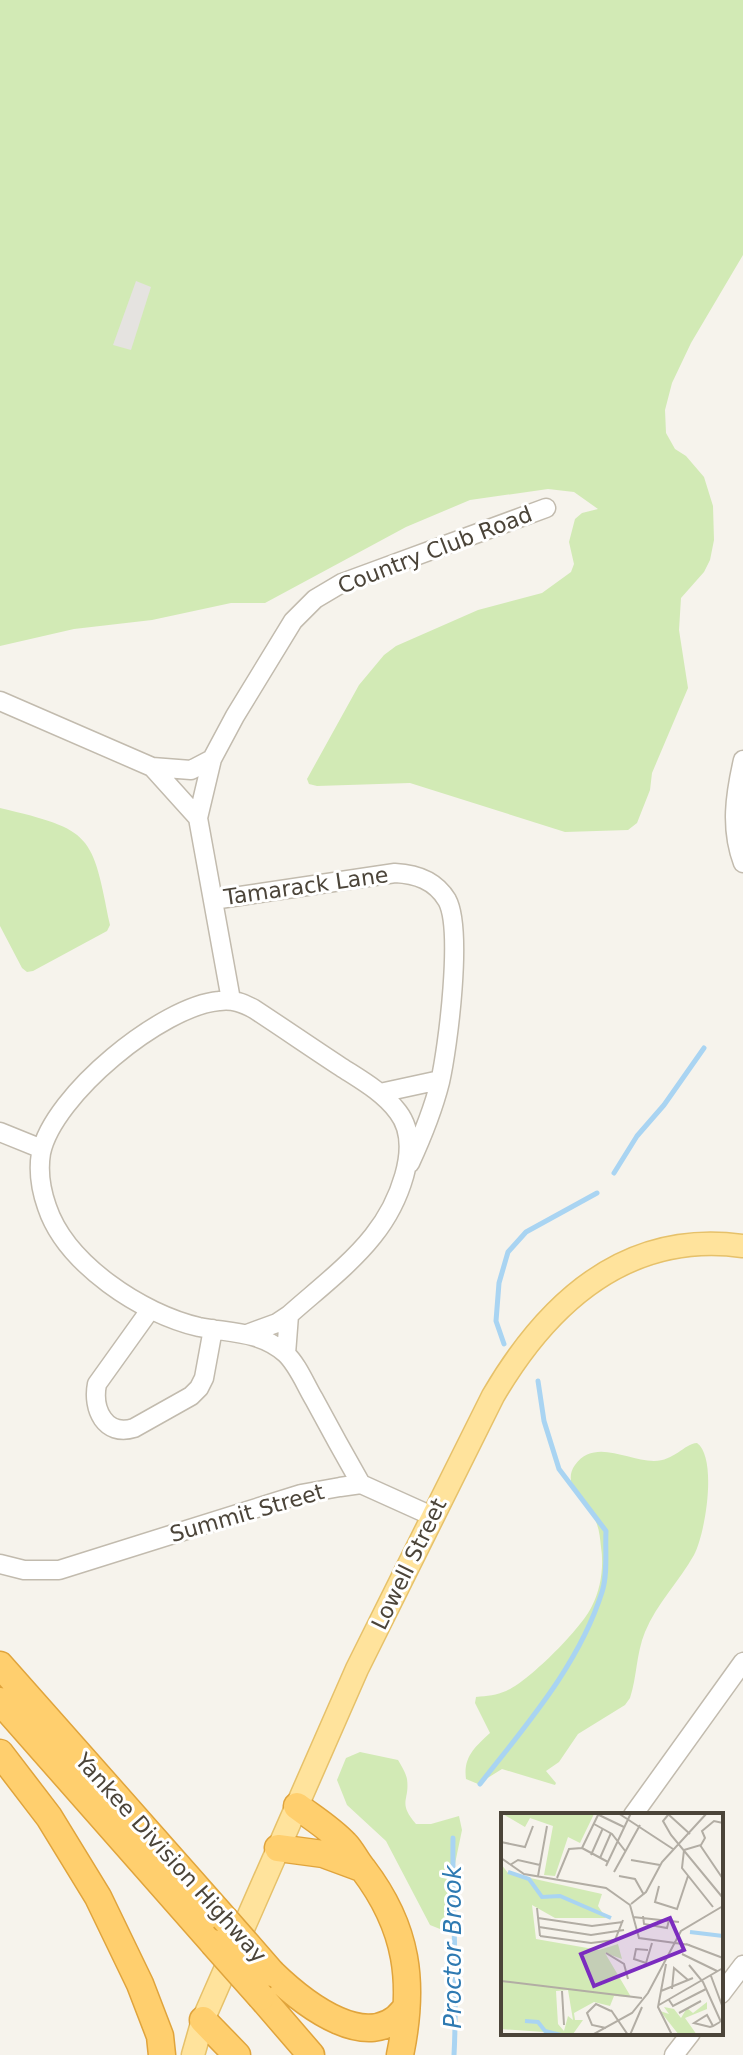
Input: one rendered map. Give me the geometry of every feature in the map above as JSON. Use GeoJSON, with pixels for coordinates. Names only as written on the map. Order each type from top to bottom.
{"type":"FeatureCollection","features":[{"type":"Feature","properties":{"kind":"highway","name":"Yankee Division Highway"},"geometry":{"type":"LineString","coordinates":[[0,1665],[272,1973],[338,2055]]}},
{"type":"Feature","properties":{"kind":"highway","name":"Yankee Division Highway"},"geometry":{"type":"LineString","coordinates":[[0,1701],[311,2055]]}},
{"type":"Feature","properties":{"kind":"highway"},"geometry":{"type":"LineString","coordinates":[[0,1753],[49,1817],[98,1897],[140,1984],[160,2036],[162,2055]]}},
{"type":"Feature","properties":{"kind":"highway"},"geometry":{"type":"LineString","coordinates":[[297,1806],[345,1843],[380,1892],[398,1931],[406,1967],[407,2003],[400,2055]]}},
{"type":"Feature","properties":{"kind":"highway"},"geometry":{"type":"LineString","coordinates":[[278,1848],[323,1854],[361,1868]]}},
{"type":"Feature","properties":{"kind":"highway"},"geometry":{"type":"LineString","coordinates":[[272,1973],[323,2023],[340,2037],[354,2042],[369,2044],[393,2030],[407,2003]]}},
{"type":"Feature","properties":{"kind":"highway"},"geometry":{"type":"LineString","coordinates":[[203,2020],[237,2055]]}},
{"type":"Feature","properties":{"kind":"main road","name":"Lowell Street"},"geometry":{"type":"LineString","coordinates":[[193,2055],[203,2020],[357,1669],[505,1376],[527,1344],[564,1303],[610,1269],[650,1253],[705,1243],[743,1246]]}},
{"type":"Feature","properties":{"kind":"main road","name":"Lowell Street"},"geometry":{"type":"LineString","coordinates":[[178,2055],[203,2020]]}},
{"type":"Feature","properties":{"kind":"street","name":"Country Club Road"},"geometry":{"type":"LineString","coordinates":[[198,818],[212,759],[280,639],[303,608],[342,583],[546,508]]}},
{"type":"Feature","properties":{"kind":"street"},"geometry":{"type":"LineString","coordinates":[[0,701],[152,767],[191,770],[212,759]]}},
{"type":"Feature","properties":{"kind":"street"},"geometry":{"type":"LineString","coordinates":[[743,760],[734,812],[738,850],[743,863]]}},
{"type":"Feature","properties":{"kind":"street"},"geometry":{"type":"LineString","coordinates":[[152,767],[198,818],[231,1000]]}},
{"type":"Feature","properties":{"kind":"street","name":"Tamarack Lane"},"geometry":{"type":"LineString","coordinates":[[213,900],[378,874],[411,873],[423,877],[446,898],[455,926],[440,1080],[432,1110],[374,1235],[289,1315],[247,1334]]}},
{"type":"Feature","properties":{"kind":"street"},"geometry":{"type":"LineString","coordinates":[[404,1175],[409,1153],[405,1127],[401,1115],[380,1093],[254,1009],[231,1000],[208,1002],[176,1016],[118,1054],[73,1096],[54,1124],[42,1149],[40,1170],[48,1210],[59,1231],[85,1262],[122,1293],[167,1318],[247,1334],[267,1341],[286,1354],[361,1484],[432,1516]]}},
{"type":"Feature","properties":{"kind":"street"},"geometry":{"type":"LineString","coordinates":[[380,1093],[440,1080]]}},
{"type":"Feature","properties":{"kind":"street"},"geometry":{"type":"LineString","coordinates":[[0,1132],[42,1149]]}},
{"type":"Feature","properties":{"kind":"street"},"geometry":{"type":"LineString","coordinates":[[150,1310],[97,1384],[95,1395],[100,1416],[114,1430],[134,1428],[191,1396],[204,1378],[213,1329]]}},
{"type":"Feature","properties":{"kind":"street"},"geometry":{"type":"LineString","coordinates":[[286,1354],[289,1315]]}},
{"type":"Feature","properties":{"kind":"street","name":"Summit Street"},"geometry":{"type":"LineString","coordinates":[[0,1564],[24,1570],[59,1570],[301,1494],[361,1484]]}},
{"type":"Feature","properties":{"kind":"street"},"geometry":{"type":"LineString","coordinates":[[634,1813],[743,1662]]}},
{"type":"Feature","properties":{"kind":"street"},"geometry":{"type":"LineString","coordinates":[[723,1991],[743,1965]]}},
{"type":"Feature","properties":{"kind":"street"},"geometry":{"type":"LineString","coordinates":[[674,2055],[689,2035]]}},
{"type":"Feature","properties":{"kind":"green space"},"geometry":{"type":"Polygon","coordinates":[[[0,0],[743,0],[743,255],[691,343],[672,383],[665,410],[666,433],[675,449],[686,456],[704,477],[713,506],[714,540],[704,572],[681,598],[679,630],[688,688],[652,773],[650,790],[637,823],[628,830],[565,832],[410,783],[317,786],[309,784],[307,779],[359,685],[384,655],[396,646],[478,610],[542,593],[571,572],[574,564],[569,542],[575,519],[582,513],[598,509],[574,492],[548,489],[470,500],[406,527],[265,603],[231,603],[152,620],[74,629],[0,646],[0,0]]]}},
{"type":"Feature","properties":{"kind":"green space"},"geometry":{"type":"Polygon","coordinates":[[[0,808],[54,823],[83,841],[92,854],[104,895],[110,925],[107,931],[33,971],[27,972],[22,968],[0,926],[0,808]]]}},
{"type":"Feature","properties":{"kind":"green space"},"geometry":{"type":"Polygon","coordinates":[[[697,1443],[707,1464],[708,1480],[702,1531],[694,1555],[645,1632],[630,1698],[625,1705],[578,1734],[559,1762],[546,1771],[555,1785],[502,1769],[478,1784],[466,1779],[468,1758],[490,1733],[475,1703],[476,1697],[506,1691],[540,1666],[586,1616],[598,1592],[602,1562],[599,1532],[594,1518],[572,1486],[571,1472],[575,1465],[583,1457],[602,1452],[661,1460],[697,1443]]]}},
{"type":"Feature","properties":{"kind":"green space"},"geometry":{"type":"Polygon","coordinates":[[[360,1752],[398,1760],[407,1779],[407,1811],[416,1824],[431,1824],[459,1816],[462,1830],[447,1920],[440,1929],[430,1925],[386,1841],[347,1805],[337,1780],[346,1758],[360,1752]]]}},
{"type":"Feature","properties":{"kind":"shaded area"},"geometry":{"type":"Polygon","coordinates":[[[136,281],[151,287],[131,350],[113,345],[136,281]]]}},
{"type":"Feature","properties":{"kind":"waterway","name":"Proctor Brook"},"geometry":{"type":"LineString","coordinates":[[614,1173],[637,1136],[664,1105],[704,1048]]}},
{"type":"Feature","properties":{"kind":"waterway","name":"Proctor Brook"},"geometry":{"type":"LineString","coordinates":[[504,1344],[496,1321],[499,1283],[508,1252],[526,1232],[597,1193]]}},
{"type":"Feature","properties":{"kind":"waterway","name":"Proctor Brook"},"geometry":{"type":"LineString","coordinates":[[480,1784],[533,1717],[565,1669],[592,1619],[605,1578],[606,1531],[559,1469],[544,1421],[538,1381]]}},
{"type":"Feature","properties":{"kind":"waterway","name":"Proctor Brook"},"geometry":{"type":"LineString","coordinates":[[453,1838],[454,2055]]}}]}
